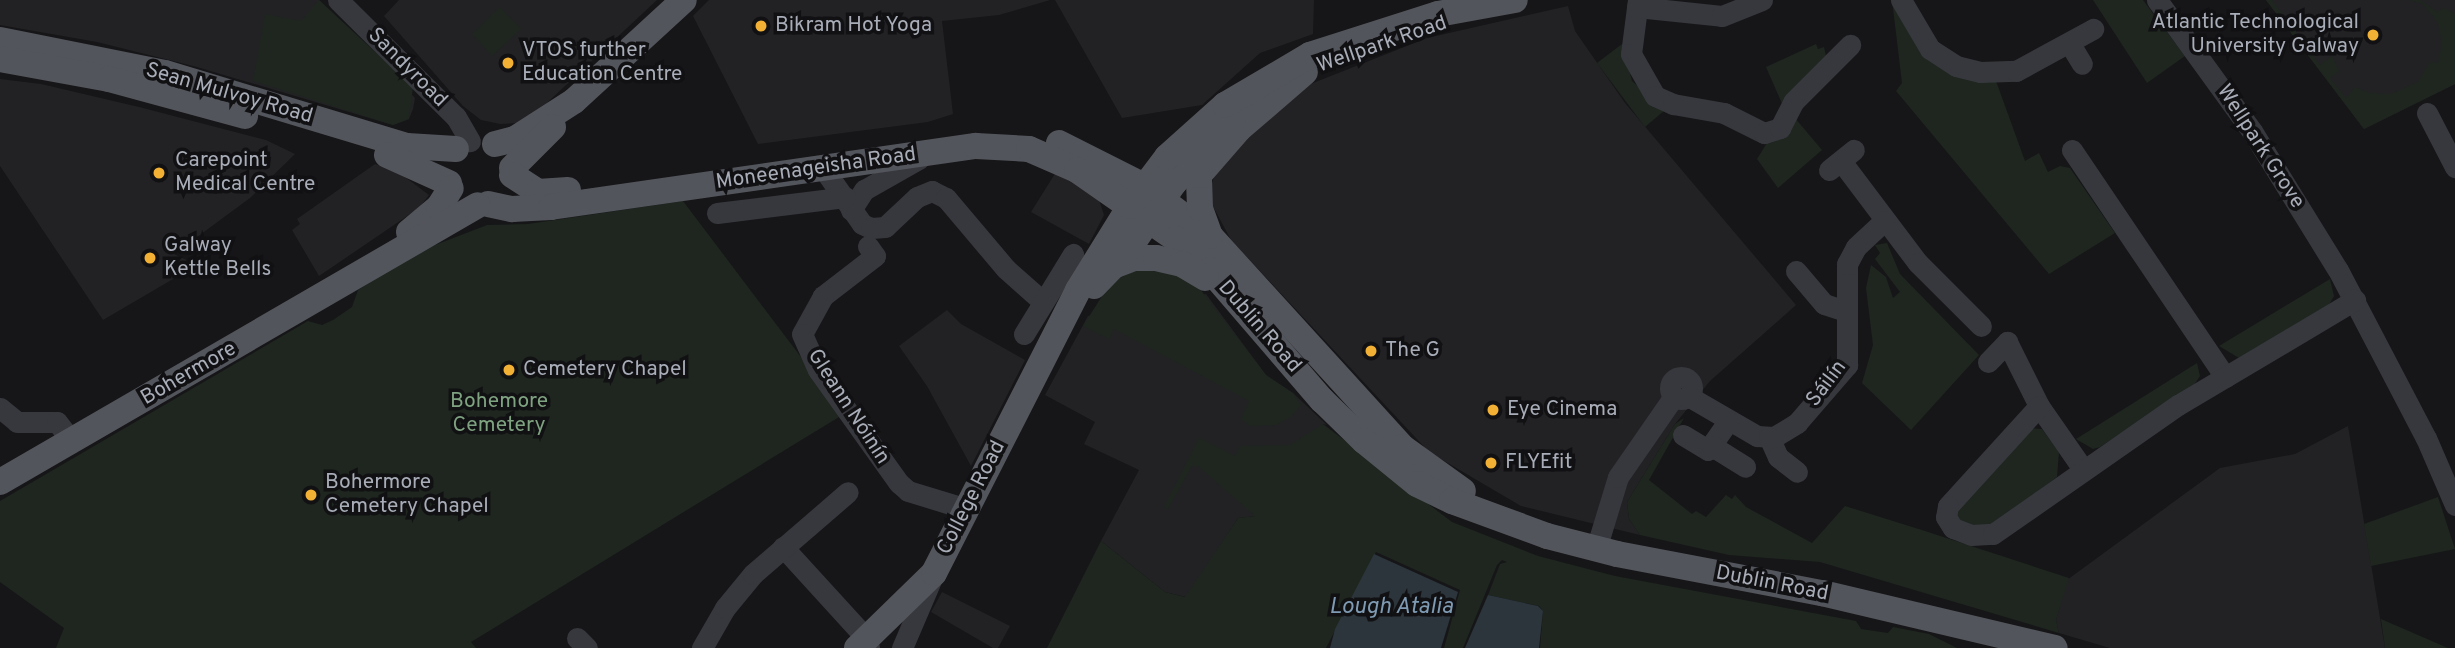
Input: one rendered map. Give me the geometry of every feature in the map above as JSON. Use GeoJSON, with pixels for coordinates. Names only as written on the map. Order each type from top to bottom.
{"type":"FeatureCollection","features":[{"type":"Feature","properties":{"kind":"main road"},"geometry":{"type":"LineString","coordinates":[[574,101],[515,139],[474,145],[449,162],[450,185],[462,200],[483,204],[504,193],[512,172],[574,101],[684,0]]}},
{"type":"Feature","properties":{"kind":"main road","name":"Wellpark Road"},"geometry":{"type":"LineString","coordinates":[[1147,202],[1240,114],[1304,72],[1509,1]]}},
{"type":"Feature","properties":{"kind":"main road","name":"Wellpark Road"},"geometry":{"type":"LineString","coordinates":[[1147,202],[1217,112],[1289,65],[1401,24],[1509,1]]}},
{"type":"Feature","properties":{"kind":"main road","name":"Sean Mulvoy Road"},"geometry":{"type":"LineString","coordinates":[[0,40],[165,73],[407,146],[474,145]]}},
{"type":"Feature","properties":{"kind":"main road","name":"Sean Mulvoy Road"},"geometry":{"type":"LineString","coordinates":[[0,59],[109,79],[369,150],[414,164],[450,185]]}},
{"type":"Feature","properties":{"kind":"main road"},"geometry":{"type":"LineString","coordinates":[[1211,237],[1200,208],[1199,175],[1239,129],[1304,72]]}},
{"type":"Feature","properties":{"kind":"main road","name":"Moneenageisha Road"},"geometry":{"type":"LineString","coordinates":[[512,172],[538,192],[554,192],[921,137],[997,131],[1053,141],[1147,202]]}},
{"type":"Feature","properties":{"kind":"main road"},"geometry":{"type":"LineString","coordinates":[[474,145],[512,172]]}},
{"type":"Feature","properties":{"kind":"main road","name":"Moneenageisha Road"},"geometry":{"type":"LineString","coordinates":[[483,204],[512,209],[551,207],[931,152],[997,145],[1029,149],[1147,202]]}},
{"type":"Feature","properties":{"kind":"main road","name":"Bohermore"},"geometry":{"type":"LineString","coordinates":[[376,262],[439,207],[450,185]]}},
{"type":"Feature","properties":{"kind":"main road","name":"Dublin Road"},"geometry":{"type":"LineString","coordinates":[[1147,202],[1211,237],[1402,447],[1491,514]]}},
{"type":"Feature","properties":{"kind":"main road","name":"Dublin Road"},"geometry":{"type":"LineString","coordinates":[[1147,202],[1364,441],[1417,484],[1491,514],[1596,549],[1822,593],[2055,648]]}},
{"type":"Feature","properties":{"kind":"main road","name":"College Road"},"geometry":{"type":"LineString","coordinates":[[1061,328],[1110,268],[1147,202]]}},
{"type":"Feature","properties":{"kind":"main road","name":"College Road"},"geometry":{"type":"LineString","coordinates":[[864,645],[934,573],[1061,328],[1147,202]]}},
{"type":"Feature","properties":{"kind":"main road","name":"Bohermore"},"geometry":{"type":"LineString","coordinates":[[0,482],[376,262],[483,204]]}},
{"type":"Feature","properties":{"kind":"main road"},"geometry":{"type":"LineString","coordinates":[[1110,268],[1134,257],[1172,261],[1233,296]]}},
{"type":"Feature","properties":{"kind":"street","name":"Sandyroad"},"geometry":{"type":"LineString","coordinates":[[338,0],[456,117],[474,145]]}},
{"type":"Feature","properties":{"kind":"street"},"geometry":{"type":"LineString","coordinates":[[1762,0],[1722,16],[1638,4],[1631,54],[1655,96],[1672,104],[1724,113],[1764,133],[1780,128],[1793,102],[1850,45]]}},
{"type":"Feature","properties":{"kind":"street"},"geometry":{"type":"LineString","coordinates":[[1901,0],[1930,49],[1968,70],[2016,71],[2070,44],[2093,29]]}},
{"type":"Feature","properties":{"kind":"street","name":"Wellpark Grove"},"geometry":{"type":"LineString","coordinates":[[2157,0],[2252,131],[2355,300],[2448,467],[2455,505]]}},
{"type":"Feature","properties":{"kind":"street"},"geometry":{"type":"LineString","coordinates":[[2070,44],[2082,64]]}},
{"type":"Feature","properties":{"kind":"street"},"geometry":{"type":"LineString","coordinates":[[2427,113],[2455,167]]}},
{"type":"Feature","properties":{"kind":"street"},"geometry":{"type":"LineString","coordinates":[[2071,150],[2224,377]]}},
{"type":"Feature","properties":{"kind":"street"},"geometry":{"type":"LineString","coordinates":[[717,213],[848,204],[864,190],[931,152]]}},
{"type":"Feature","properties":{"kind":"street"},"geometry":{"type":"LineString","coordinates":[[1841,160],[1919,263],[1982,325]]}},
{"type":"Feature","properties":{"kind":"street"},"geometry":{"type":"LineString","coordinates":[[823,168],[862,224],[884,227],[917,197],[932,191],[946,198],[1006,269],[1041,300]]}},
{"type":"Feature","properties":{"kind":"street","name":"Sáilín"},"geometry":{"type":"LineString","coordinates":[[1769,437],[1797,423],[1847,365],[1845,311],[1850,255],[1885,220]]}},
{"type":"Feature","properties":{"kind":"street","name":"Gleann Nóinín"},"geometry":{"type":"LineString","coordinates":[[868,246],[875,256],[823,296],[802,334],[818,370],[899,483],[908,491],[967,509]]}},
{"type":"Feature","properties":{"kind":"street"},"geometry":{"type":"LineString","coordinates":[[1024,334],[1041,300],[1073,254]]}},
{"type":"Feature","properties":{"kind":"street"},"geometry":{"type":"LineString","coordinates":[[1796,271],[1824,304],[1845,311]]}},
{"type":"Feature","properties":{"kind":"street"},"geometry":{"type":"LineString","coordinates":[[2039,406],[1948,506],[1948,522],[1971,535],[1993,534],[2083,469],[2224,377],[2355,300]]}},
{"type":"Feature","properties":{"kind":"street"},"geometry":{"type":"LineString","coordinates":[[1988,362],[2007,342],[2039,406],[2083,469]]}},
{"type":"Feature","properties":{"kind":"street"},"geometry":{"type":"LineString","coordinates":[[1596,549],[1613,487],[1681,396],[1728,421],[1769,437],[1778,457],[1797,472]]}},
{"type":"Feature","properties":{"kind":"street"},"geometry":{"type":"LineString","coordinates":[[0,408],[17,422],[57,422],[72,441]]}},
{"type":"Feature","properties":{"kind":"street"},"geometry":{"type":"LineString","coordinates":[[1712,446],[1728,421]]}},
{"type":"Feature","properties":{"kind":"street"},"geometry":{"type":"LineString","coordinates":[[1683,435],[1702,448],[1712,446],[1745,467]]}},
{"type":"Feature","properties":{"kind":"street"},"geometry":{"type":"LineString","coordinates":[[702,648],[738,590],[783,547],[848,492]]}},
{"type":"Feature","properties":{"kind":"street"},"geometry":{"type":"LineString","coordinates":[[783,547],[864,645]]}},
{"type":"Feature","properties":{"kind":"street"},"geometry":{"type":"LineString","coordinates":[[902,648],[934,573]]}},
{"type":"Feature","properties":{"kind":"shaded area"},"geometry":{"type":"Polygon","coordinates":[[[0,0],[319,0],[415,98],[413,109],[409,119],[393,125],[197,67],[97,42],[0,25],[0,0]]]}},
{"type":"Feature","properties":{"kind":"shaded area","name":"VTOS further Education Centre"},"geometry":{"type":"Polygon","coordinates":[[[399,0],[657,0],[535,114],[519,123],[500,124],[481,120],[463,106],[384,16],[399,0]]]}},
{"type":"Feature","properties":{"kind":"shaded area"},"geometry":{"type":"Polygon","coordinates":[[[709,0],[1050,0],[999,15],[942,21],[953,114],[928,122],[758,144],[693,16],[709,0]]]}},
{"type":"Feature","properties":{"kind":"shaded area"},"geometry":{"type":"Polygon","coordinates":[[[1055,0],[1314,0],[1313,34],[1260,53],[1202,105],[1122,118],[1055,0]]]}},
{"type":"Feature","properties":{"kind":"shaded area","name":"Atlantic Technological University Galway"},"geometry":{"type":"Polygon","coordinates":[[[2266,0],[2455,0],[2455,84],[2364,129],[2266,0]]]}},
{"type":"Feature","properties":{"kind":"shaded area"},"geometry":{"type":"Polygon","coordinates":[[[1568,6],[1575,31],[1625,103],[1796,305],[1710,381],[1675,424],[1627,502],[1629,519],[1640,535],[1521,506],[1429,452],[1231,240],[1208,197],[1218,163],[1303,87],[1427,38],[1568,6]]]}},
{"type":"Feature","properties":{"kind":"shaded area"},"geometry":{"type":"Polygon","coordinates":[[[0,79],[41,84],[143,108],[266,140],[295,154],[250,198],[174,254],[197,265],[103,320],[0,166],[0,79]]]}},
{"type":"Feature","properties":{"kind":"shaded area"},"geometry":{"type":"Polygon","coordinates":[[[375,164],[397,171],[429,195],[419,208],[319,276],[292,230],[300,224],[297,219],[375,164]]]}},
{"type":"Feature","properties":{"kind":"shaded area"},"geometry":{"type":"Polygon","coordinates":[[[1056,172],[1098,197],[1104,215],[1089,244],[1031,212],[1056,172]]]}},
{"type":"Feature","properties":{"kind":"shaded area"},"geometry":{"type":"Polygon","coordinates":[[[1206,294],[1266,375],[1293,393],[1327,425],[1323,424],[1256,516],[1238,518],[1186,597],[1165,592],[1101,541],[1139,470],[1084,444],[1095,422],[1045,395],[1088,316],[1206,294]]]}},
{"type":"Feature","properties":{"kind":"shaded area"},"geometry":{"type":"Polygon","coordinates":[[[947,310],[961,324],[1025,360],[971,466],[927,386],[899,346],[947,310]]]}},
{"type":"Feature","properties":{"kind":"shaded area"},"geometry":{"type":"Polygon","coordinates":[[[2348,426],[2385,648],[2110,648],[2059,633],[2056,620],[2067,580],[2220,468],[2295,454],[2348,426]]]}},
{"type":"Feature","properties":{"kind":"shaded area"},"geometry":{"type":"Polygon","coordinates":[[[942,592],[1010,626],[998,648],[993,648],[931,612],[942,592]]]}},
{"type":"Feature","properties":{"kind":"green space"},"geometry":{"type":"Polygon","coordinates":[[[319,0],[413,87],[409,119],[393,125],[253,81],[265,14],[301,21],[319,0]]]}},
{"type":"Feature","properties":{"kind":"green space"},"geometry":{"type":"Polygon","coordinates":[[[1892,0],[1918,48],[1996,81],[2025,161],[2039,153],[2048,172],[2060,166],[2070,168],[2115,233],[2049,274],[1896,91],[1902,83],[1892,0]]]}},
{"type":"Feature","properties":{"kind":"green space"},"geometry":{"type":"Polygon","coordinates":[[[2093,0],[2143,0],[2185,56],[2147,83],[2093,0]]]}},
{"type":"Feature","properties":{"kind":"green space"},"geometry":{"type":"Polygon","coordinates":[[[2266,0],[2272,0],[2320,65],[2332,56],[2339,71],[2330,78],[2346,98],[2355,87],[2370,93],[2391,94],[2418,82],[2430,62],[2438,63],[2442,43],[2438,23],[2423,4],[2409,0],[2421,0],[2437,12],[2444,8],[2455,14],[2455,84],[2364,129],[2266,0]]]}},
{"type":"Feature","properties":{"kind":"green space"},"geometry":{"type":"Polygon","coordinates":[[[500,7],[521,29],[492,56],[472,34],[500,7]]]}},
{"type":"Feature","properties":{"kind":"green space"},"geometry":{"type":"Polygon","coordinates":[[[1622,44],[1632,81],[1665,110],[1645,127],[1597,63],[1622,44]]]}},
{"type":"Feature","properties":{"kind":"green space"},"geometry":{"type":"Polygon","coordinates":[[[1816,44],[1818,49],[1824,47],[1826,56],[1783,106],[1766,67],[1816,44]]]}},
{"type":"Feature","properties":{"kind":"green space"},"geometry":{"type":"Polygon","coordinates":[[[1795,118],[1822,150],[1778,188],[1757,159],[1767,143],[1789,131],[1795,118]]]}},
{"type":"Feature","properties":{"kind":"green space","name":"Bohemore Cemetery"},"geometry":{"type":"Polygon","coordinates":[[[683,201],[844,414],[471,642],[476,648],[56,648],[64,628],[0,582],[0,501],[308,321],[322,325],[333,320],[352,307],[358,290],[417,252],[487,225],[528,224],[683,201]]]}},
{"type":"Feature","properties":{"kind":"green space"},"geometry":{"type":"Polygon","coordinates":[[[1887,243],[1900,274],[1979,355],[1911,430],[1862,383],[1873,345],[1866,288],[1871,265],[1886,277],[1893,298],[1900,292],[1875,259],[1880,253],[1875,245],[1887,243]]]}},
{"type":"Feature","properties":{"kind":"green space"},"geometry":{"type":"Polygon","coordinates":[[[1136,270],[1169,272],[1197,285],[1266,375],[1293,393],[1301,405],[1291,417],[1276,425],[1250,426],[1241,419],[1249,401],[1114,329],[1109,339],[1083,326],[1111,282],[1136,270]]]}},
{"type":"Feature","properties":{"kind":"green space"},"geometry":{"type":"Polygon","coordinates":[[[2330,279],[2334,296],[2329,305],[2239,358],[2219,346],[2330,279]]]}},
{"type":"Feature","properties":{"kind":"green space"},"geometry":{"type":"Polygon","coordinates":[[[2197,363],[2200,376],[2194,385],[2100,447],[2093,449],[2076,439],[2197,363]]]}},
{"type":"Feature","properties":{"kind":"green space"},"geometry":{"type":"Polygon","coordinates":[[[1684,418],[1649,480],[1692,514],[1696,511],[1706,517],[1726,495],[1732,499],[1735,495],[1746,507],[1812,543],[1845,506],[1925,531],[2069,578],[2056,620],[2059,633],[1820,562],[1729,555],[1640,535],[1629,519],[1627,502],[1675,424],[1684,418]]]}},
{"type":"Feature","properties":{"kind":"green space"},"geometry":{"type":"Polygon","coordinates":[[[1323,424],[1452,522],[1538,556],[1615,576],[1856,621],[1861,629],[1888,633],[1893,627],[1929,634],[1957,648],[1540,648],[1543,611],[1539,606],[1488,595],[1500,564],[1507,562],[1502,560],[1497,565],[1463,648],[1444,648],[1460,590],[1376,552],[1326,648],[1047,648],[1101,541],[1165,592],[1185,597],[1238,518],[1255,516],[1198,466],[1192,466],[1168,509],[1164,507],[1199,438],[1235,456],[1240,446],[1290,445],[1323,424]]]}},
{"type":"Feature","properties":{"kind":"green space"},"geometry":{"type":"Polygon","coordinates":[[[2030,428],[2042,429],[2059,452],[2057,477],[1992,526],[1981,529],[1957,521],[1956,506],[2030,428]]]}},
{"type":"Feature","properties":{"kind":"green space"},"geometry":{"type":"Polygon","coordinates":[[[2438,497],[2455,549],[2371,566],[2364,524],[2438,497]]]}},
{"type":"Feature","properties":{"kind":"green space"},"geometry":{"type":"Polygon","coordinates":[[[2381,619],[2448,648],[2385,648],[2381,619]]]}},
{"type":"Feature","properties":{"kind":"water","name":"Lough Atalia"},"geometry":{"type":"Polygon","coordinates":[[[1374,554],[1458,592],[1441,648],[1330,648],[1335,629],[1374,554]]]}},
{"type":"Feature","properties":{"kind":"water","name":"Lough Atalia"},"geometry":{"type":"Polygon","coordinates":[[[1488,595],[1538,606],[1543,611],[1539,648],[1465,648],[1488,595]]]}},
{"type":"Feature","properties":{"kind":"place","name":"Bikram Hot Yoga"},"geometry":{"type":"Point","coordinates":[761,26]}},
{"type":"Feature","properties":{"kind":"place","name":"Atlantic Technological University Galway"},"geometry":{"type":"Point","coordinates":[2373,35]}},
{"type":"Feature","properties":{"kind":"place","name":"VTOS further Education Centre"},"geometry":{"type":"Point","coordinates":[508,63]}},
{"type":"Feature","properties":{"kind":"place","name":"Carepoint Medical Centre"},"geometry":{"type":"Point","coordinates":[159,173]}},
{"type":"Feature","properties":{"kind":"place","name":"Galway Kettle Bells"},"geometry":{"type":"Point","coordinates":[150,258]}},
{"type":"Feature","properties":{"kind":"place","name":"The G"},"geometry":{"type":"Point","coordinates":[1371,351]}},
{"type":"Feature","properties":{"kind":"place","name":"Cemetery Chapel"},"geometry":{"type":"Point","coordinates":[509,370]}},
{"type":"Feature","properties":{"kind":"place","name":"Eye Cinema"},"geometry":{"type":"Point","coordinates":[1493,410]}},
{"type":"Feature","properties":{"kind":"place","name":"FLYEfit"},"geometry":{"type":"Point","coordinates":[1491,463]}},
{"type":"Feature","properties":{"kind":"place","name":"Bohermore Cemetery Chapel"},"geometry":{"type":"Point","coordinates":[311,495]}}]}
